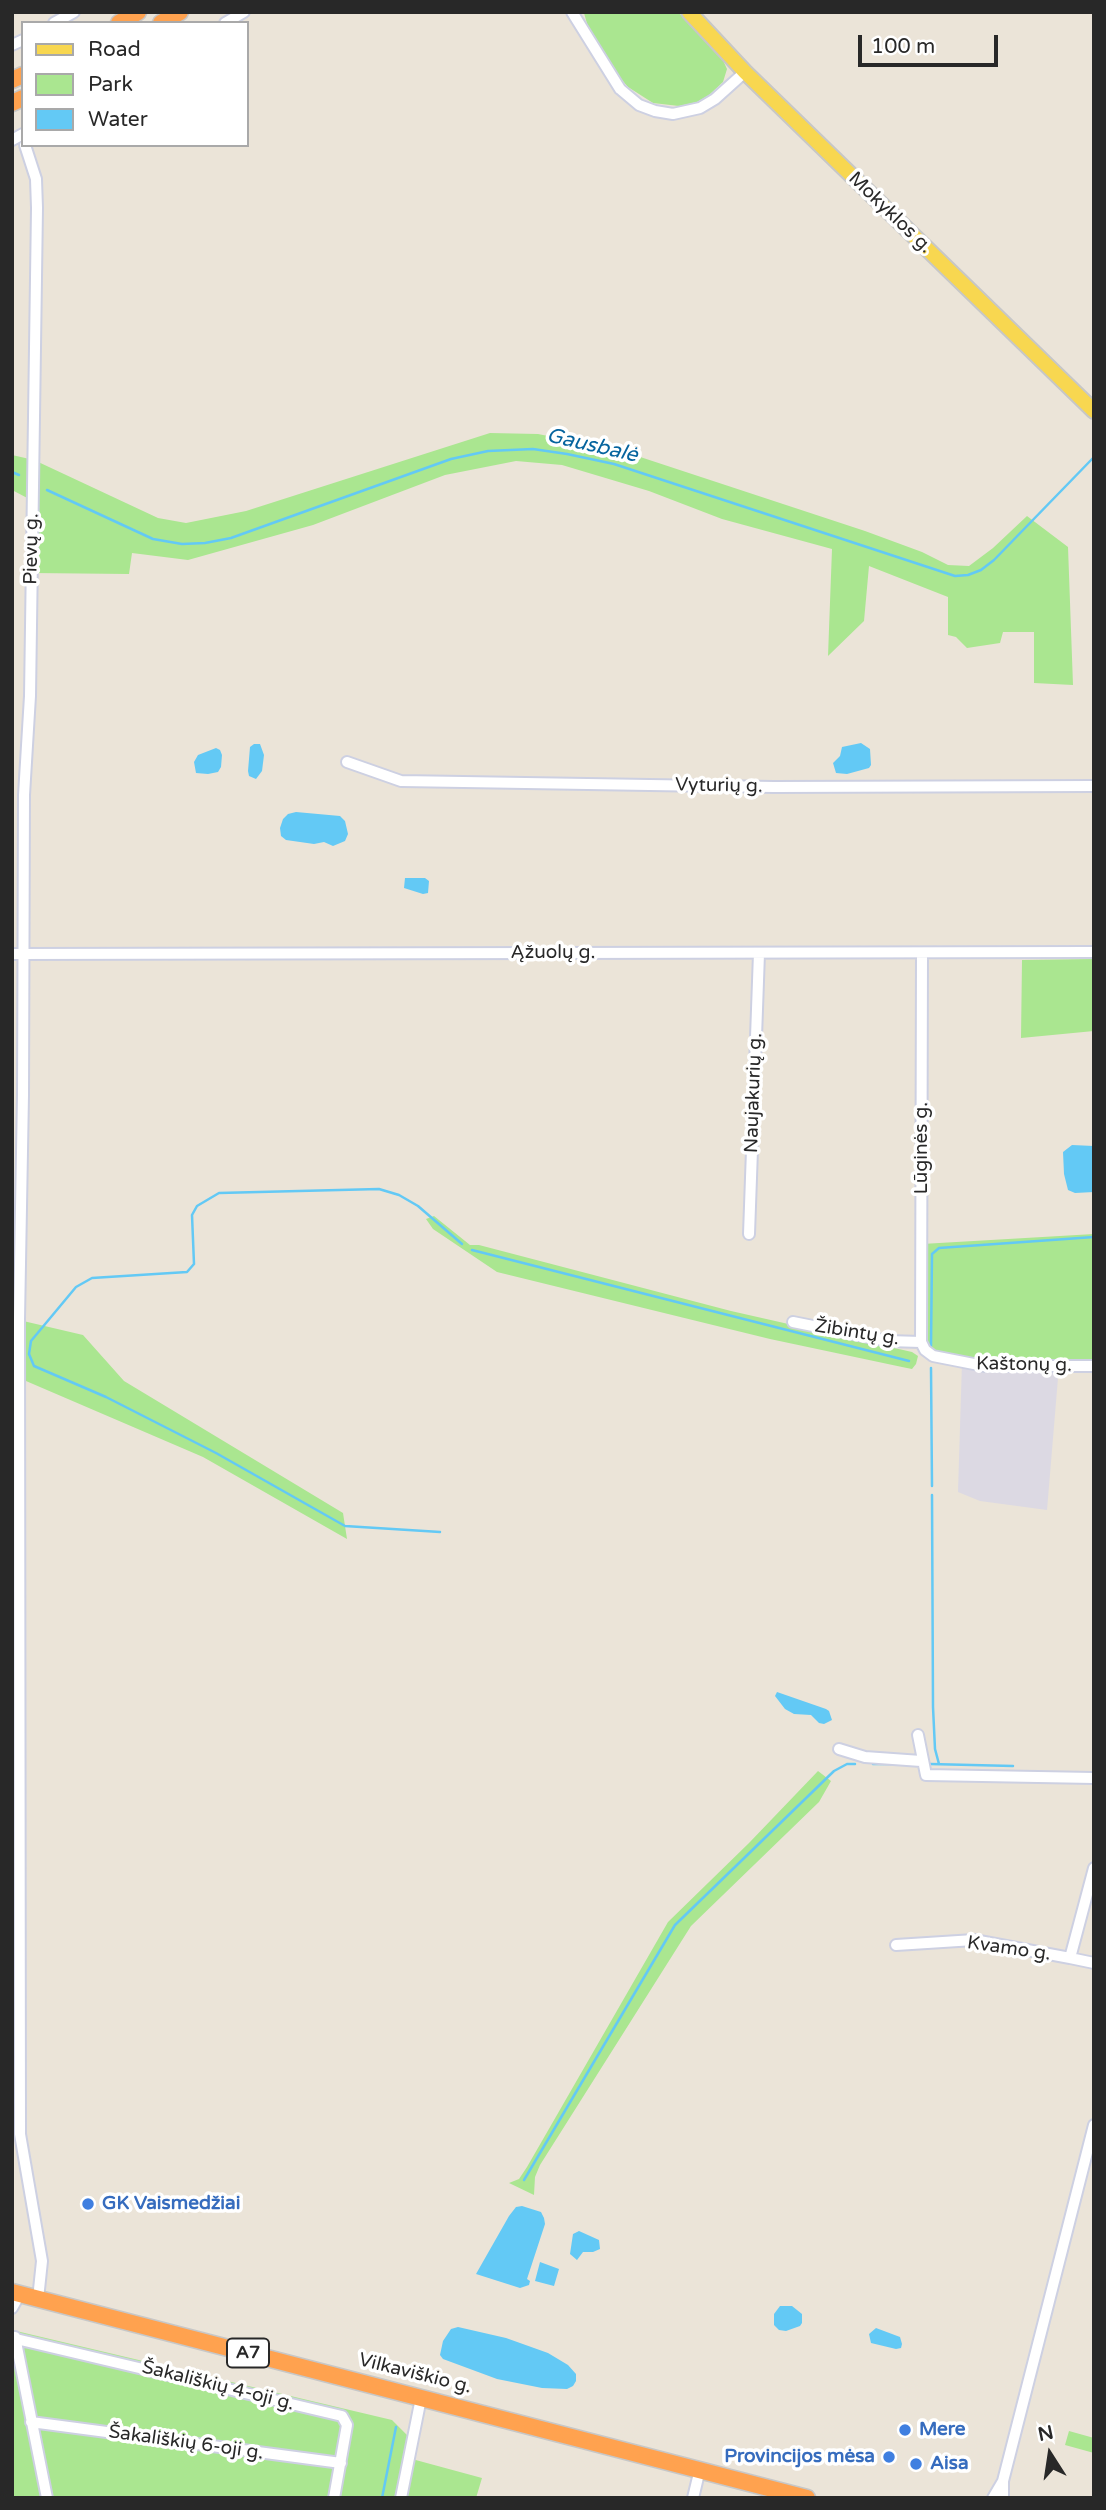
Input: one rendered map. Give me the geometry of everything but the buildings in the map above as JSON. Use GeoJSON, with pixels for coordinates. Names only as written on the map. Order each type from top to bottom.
{"type":"FeatureCollection","features":[{"type":"Feature","properties":{"kind":"highway"},"geometry":{"type":"LineString","coordinates":[[122,21],[138,12]]}},
{"type":"Feature","properties":{"kind":"highway"},"geometry":{"type":"LineString","coordinates":[[164,21],[180,12]]}},
{"type":"Feature","properties":{"kind":"highway","name":"Vilkaviškio g."},"geometry":{"type":"LineString","coordinates":[[15,2298],[38,2299],[807,2498]]}},
{"type":"Feature","properties":{"kind":"main road","name":"Mokyklos g."},"geometry":{"type":"LineString","coordinates":[[689,12],[745,72],[1094,411]]}},
{"type":"Feature","properties":{"kind":"street"},"geometry":{"type":"LineString","coordinates":[[58,21],[74,12]]}},
{"type":"Feature","properties":{"kind":"street"},"geometry":{"type":"LineString","coordinates":[[228,21],[244,12]]}},
{"type":"Feature","properties":{"kind":"street"},"geometry":{"type":"LineString","coordinates":[[572,12],[614,82],[632,100],[647,109],[673,114],[699,108],[715,99],[745,72]]}},
{"type":"Feature","properties":{"kind":"street","name":"Pievų g."},"geometry":{"type":"LineString","coordinates":[[23,147],[36,179],[37,208],[30,696],[24,795],[25,954],[19,1378],[20,2134],[43,2261],[38,2299]]}},
{"type":"Feature","properties":{"kind":"street","name":"Vyturių g."},"geometry":{"type":"LineString","coordinates":[[347,762],[401,781],[774,787],[1094,786]]}},
{"type":"Feature","properties":{"kind":"street","name":"Ąžuolų g."},"geometry":{"type":"LineString","coordinates":[[12,954],[1094,952]]}},
{"type":"Feature","properties":{"kind":"street","name":"Naujakurių g."},"geometry":{"type":"LineString","coordinates":[[749,1234],[759,953]]}},
{"type":"Feature","properties":{"kind":"street","name":"Lūginės g."},"geometry":{"type":"LineString","coordinates":[[921,1342],[922,954]]}},
{"type":"Feature","properties":{"kind":"street","name":"Žibintų g."},"geometry":{"type":"LineString","coordinates":[[793,1322],[888,1341],[921,1342]]}},
{"type":"Feature","properties":{"kind":"street","name":"Kaštonų g."},"geometry":{"type":"LineString","coordinates":[[921,1342],[925,1350],[933,1356],[984,1367],[1094,1366]]}},
{"type":"Feature","properties":{"kind":"street"},"geometry":{"type":"LineString","coordinates":[[918,1735],[921,1761],[926,1775],[1094,1778]]}},
{"type":"Feature","properties":{"kind":"street"},"geometry":{"type":"LineString","coordinates":[[839,1749],[865,1756],[921,1761]]}},
{"type":"Feature","properties":{"kind":"street","name":"Kvamo g."},"geometry":{"type":"LineString","coordinates":[[896,1945],[974,1940],[1070,1958],[1094,1868]]}},
{"type":"Feature","properties":{"kind":"street"},"geometry":{"type":"LineString","coordinates":[[1070,1958],[1094,1963]]}},
{"type":"Feature","properties":{"kind":"street"},"geometry":{"type":"LineString","coordinates":[[1003,2498],[1003,2481],[1094,2125]]}},
{"type":"Feature","properties":{"kind":"street"},"geometry":{"type":"LineString","coordinates":[[14,2337],[47,2498]]}},
{"type":"Feature","properties":{"kind":"street","name":"Šakališkių 4-oji g."},"geometry":{"type":"LineString","coordinates":[[14,2337],[342,2416],[346,2425],[334,2498]]}},
{"type":"Feature","properties":{"kind":"street"},"geometry":{"type":"LineString","coordinates":[[401,2498],[421,2398]]}},
{"type":"Feature","properties":{"kind":"street","name":"Šakališkių 6-oji g."},"geometry":{"type":"LineString","coordinates":[[31,2422],[341,2463]]}},
{"type":"Feature","properties":{"kind":"street"},"geometry":{"type":"LineString","coordinates":[[693,2498],[700,2469]]}},
{"type":"Feature","properties":{"kind":"street"},"geometry":{"type":"LineString","coordinates":[[993,2498],[1003,2481]]}},
{"type":"Feature","properties":{"kind":"shaded area"},"geometry":{"type":"Polygon","coordinates":[[[962,1362],[1059,1366],[1047,1510],[980,1501],[958,1492],[962,1362]]]}},
{"type":"Feature","properties":{"kind":"green space"},"geometry":{"type":"Polygon","coordinates":[[[678,12],[721,56],[727,69],[723,82],[697,102],[679,106],[653,103],[628,87],[615,72],[588,27],[584,13],[678,12]]]}},
{"type":"Feature","properties":{"kind":"green space"},"geometry":{"type":"Polygon","coordinates":[[[490,433],[538,434],[619,450],[865,531],[922,552],[948,565],[969,566],[1027,516],[1068,547],[1073,685],[1034,683],[1034,632],[1003,632],[1000,643],[967,648],[956,637],[948,635],[948,597],[869,566],[864,621],[828,656],[832,549],[722,519],[649,491],[562,465],[516,461],[445,475],[313,525],[188,560],[132,553],[129,574],[32,573],[33,501],[12,490],[12,455],[34,460],[158,518],[186,523],[246,511],[490,433]]]}},
{"type":"Feature","properties":{"kind":"green space"},"geometry":{"type":"Polygon","coordinates":[[[1094,959],[1094,1031],[1021,1038],[1022,960],[1094,959]]]}},
{"type":"Feature","properties":{"kind":"green space"},"geometry":{"type":"Polygon","coordinates":[[[434,1216],[470,1245],[479,1245],[731,1311],[912,1352],[918,1356],[916,1364],[912,1369],[770,1339],[497,1272],[433,1229],[426,1219],[434,1216]]]}},
{"type":"Feature","properties":{"kind":"green space"},"geometry":{"type":"Polygon","coordinates":[[[1094,1234],[1094,1366],[984,1366],[925,1350],[922,1244],[1094,1234]]]}},
{"type":"Feature","properties":{"kind":"green space"},"geometry":{"type":"Polygon","coordinates":[[[19,1320],[83,1335],[124,1381],[343,1513],[347,1539],[203,1457],[19,1378],[19,1320]]]}},
{"type":"Feature","properties":{"kind":"green space"},"geometry":{"type":"Polygon","coordinates":[[[818,1771],[831,1781],[819,1802],[691,1926],[540,2165],[535,2177],[534,2195],[509,2183],[519,2179],[527,2167],[668,1922],[818,1771]]]}},
{"type":"Feature","properties":{"kind":"green space"},"geometry":{"type":"Polygon","coordinates":[[[12,2330],[392,2420],[407,2435],[412,2459],[482,2478],[476,2498],[12,2498],[12,2330]]]}},
{"type":"Feature","properties":{"kind":"green space"},"geometry":{"type":"Polygon","coordinates":[[[1069,2431],[1094,2438],[1094,2453],[1065,2445],[1069,2431]]]}},
{"type":"Feature","properties":{"kind":"water"},"geometry":{"type":"Polygon","coordinates":[[[861,743],[870,749],[869,768],[847,774],[836,773],[833,763],[840,756],[842,747],[861,743]]]}},
{"type":"Feature","properties":{"kind":"water"},"geometry":{"type":"Polygon","coordinates":[[[260,744],[264,755],[262,771],[256,779],[249,776],[248,771],[250,747],[260,744]]]}},
{"type":"Feature","properties":{"kind":"water"},"geometry":{"type":"Polygon","coordinates":[[[216,748],[222,755],[218,772],[196,773],[194,762],[198,755],[216,748]]]}},
{"type":"Feature","properties":{"kind":"water"},"geometry":{"type":"Polygon","coordinates":[[[296,812],[340,816],[345,821],[348,834],[345,841],[333,846],[324,842],[314,844],[286,840],[281,836],[283,819],[296,812]]]}},
{"type":"Feature","properties":{"kind":"water"},"geometry":{"type":"Polygon","coordinates":[[[405,878],[425,878],[429,881],[428,893],[404,888],[405,878]]]}},
{"type":"Feature","properties":{"kind":"water"},"geometry":{"type":"Polygon","coordinates":[[[1072,1145],[1094,1146],[1094,1192],[1075,1193],[1068,1190],[1063,1152],[1072,1145]]]}},
{"type":"Feature","properties":{"kind":"water"},"geometry":{"type":"Polygon","coordinates":[[[777,1692],[826,1709],[832,1720],[824,1724],[811,1715],[794,1714],[785,1709],[775,1696],[777,1692]]]}},
{"type":"Feature","properties":{"kind":"water"},"geometry":{"type":"Polygon","coordinates":[[[522,2206],[541,2212],[545,2224],[527,2279],[530,2281],[529,2285],[520,2288],[476,2274],[509,2216],[516,2207],[522,2206]]]}},
{"type":"Feature","properties":{"kind":"water"},"geometry":{"type":"Polygon","coordinates":[[[579,2231],[599,2240],[600,2249],[583,2252],[577,2260],[570,2254],[573,2234],[579,2231]]]}},
{"type":"Feature","properties":{"kind":"water"},"geometry":{"type":"Polygon","coordinates":[[[540,2262],[559,2269],[554,2286],[535,2281],[540,2262]]]}},
{"type":"Feature","properties":{"kind":"water"},"geometry":{"type":"Polygon","coordinates":[[[780,2306],[792,2306],[802,2314],[800,2326],[786,2331],[779,2330],[774,2325],[774,2314],[780,2306]]]}},
{"type":"Feature","properties":{"kind":"water"},"geometry":{"type":"Polygon","coordinates":[[[458,2327],[506,2338],[548,2353],[568,2365],[576,2374],[576,2381],[567,2389],[542,2388],[497,2379],[443,2359],[440,2355],[443,2341],[451,2329],[458,2327]]]}},
{"type":"Feature","properties":{"kind":"water"},"geometry":{"type":"Polygon","coordinates":[[[876,2328],[900,2337],[901,2348],[871,2343],[869,2334],[876,2328]]]}},
{"type":"Feature","properties":{"kind":"waterway","name":"Gausbalė"},"geometry":{"type":"LineString","coordinates":[[47,490],[153,539],[182,544],[205,543],[231,538],[451,459],[488,451],[533,449],[614,464],[955,576],[981,570],[994,560],[1094,457]]}},
{"type":"Feature","properties":{"kind":"waterway","name":"Gausbalė"},"geometry":{"type":"LineString","coordinates":[[12,472],[19,475]]}},
{"type":"Feature","properties":{"kind":"waterway"},"geometry":{"type":"LineString","coordinates":[[440,1532],[345,1526],[216,1453],[106,1397],[34,1366],[29,1354],[31,1341],[76,1287],[92,1278],[187,1272],[194,1264],[192,1215],[197,1206],[219,1193],[379,1189],[399,1195],[418,1206],[462,1244]]}},
{"type":"Feature","properties":{"kind":"waterway"},"geometry":{"type":"LineString","coordinates":[[931,1346],[932,1254],[939,1248],[1094,1237]]}},
{"type":"Feature","properties":{"kind":"waterway"},"geometry":{"type":"LineString","coordinates":[[472,1250],[909,1361]]}},
{"type":"Feature","properties":{"kind":"waterway"},"geometry":{"type":"LineString","coordinates":[[931,1368],[932,1486]]}},
{"type":"Feature","properties":{"kind":"waterway"},"geometry":{"type":"LineString","coordinates":[[932,1495],[933,1707],[935,1749],[939,1764]]}},
{"type":"Feature","properties":{"kind":"waterway"},"geometry":{"type":"LineString","coordinates":[[524,2180],[675,1925],[834,1771],[847,1764],[855,1764]]}},
{"type":"Feature","properties":{"kind":"waterway"},"geometry":{"type":"LineString","coordinates":[[873,1764],[894,1764]]}},
{"type":"Feature","properties":{"kind":"waterway"},"geometry":{"type":"LineString","coordinates":[[930,1764],[1013,1766]]}},
{"type":"Feature","properties":{"kind":"waterway"},"geometry":{"type":"LineString","coordinates":[[382,2498],[396,2427]]}},
{"type":"Feature","properties":{"kind":"place","name":"GK Vaismedžiai"},"geometry":{"type":"Point","coordinates":[88,2204]}},
{"type":"Feature","properties":{"kind":"place","name":"Mere"},"geometry":{"type":"Point","coordinates":[905,2430]}},
{"type":"Feature","properties":{"kind":"place","name":"Provincijos mėsa"},"geometry":{"type":"Point","coordinates":[889,2457]}},
{"type":"Feature","properties":{"kind":"place","name":"Aisa"},"geometry":{"type":"Point","coordinates":[916,2464]}}]}
